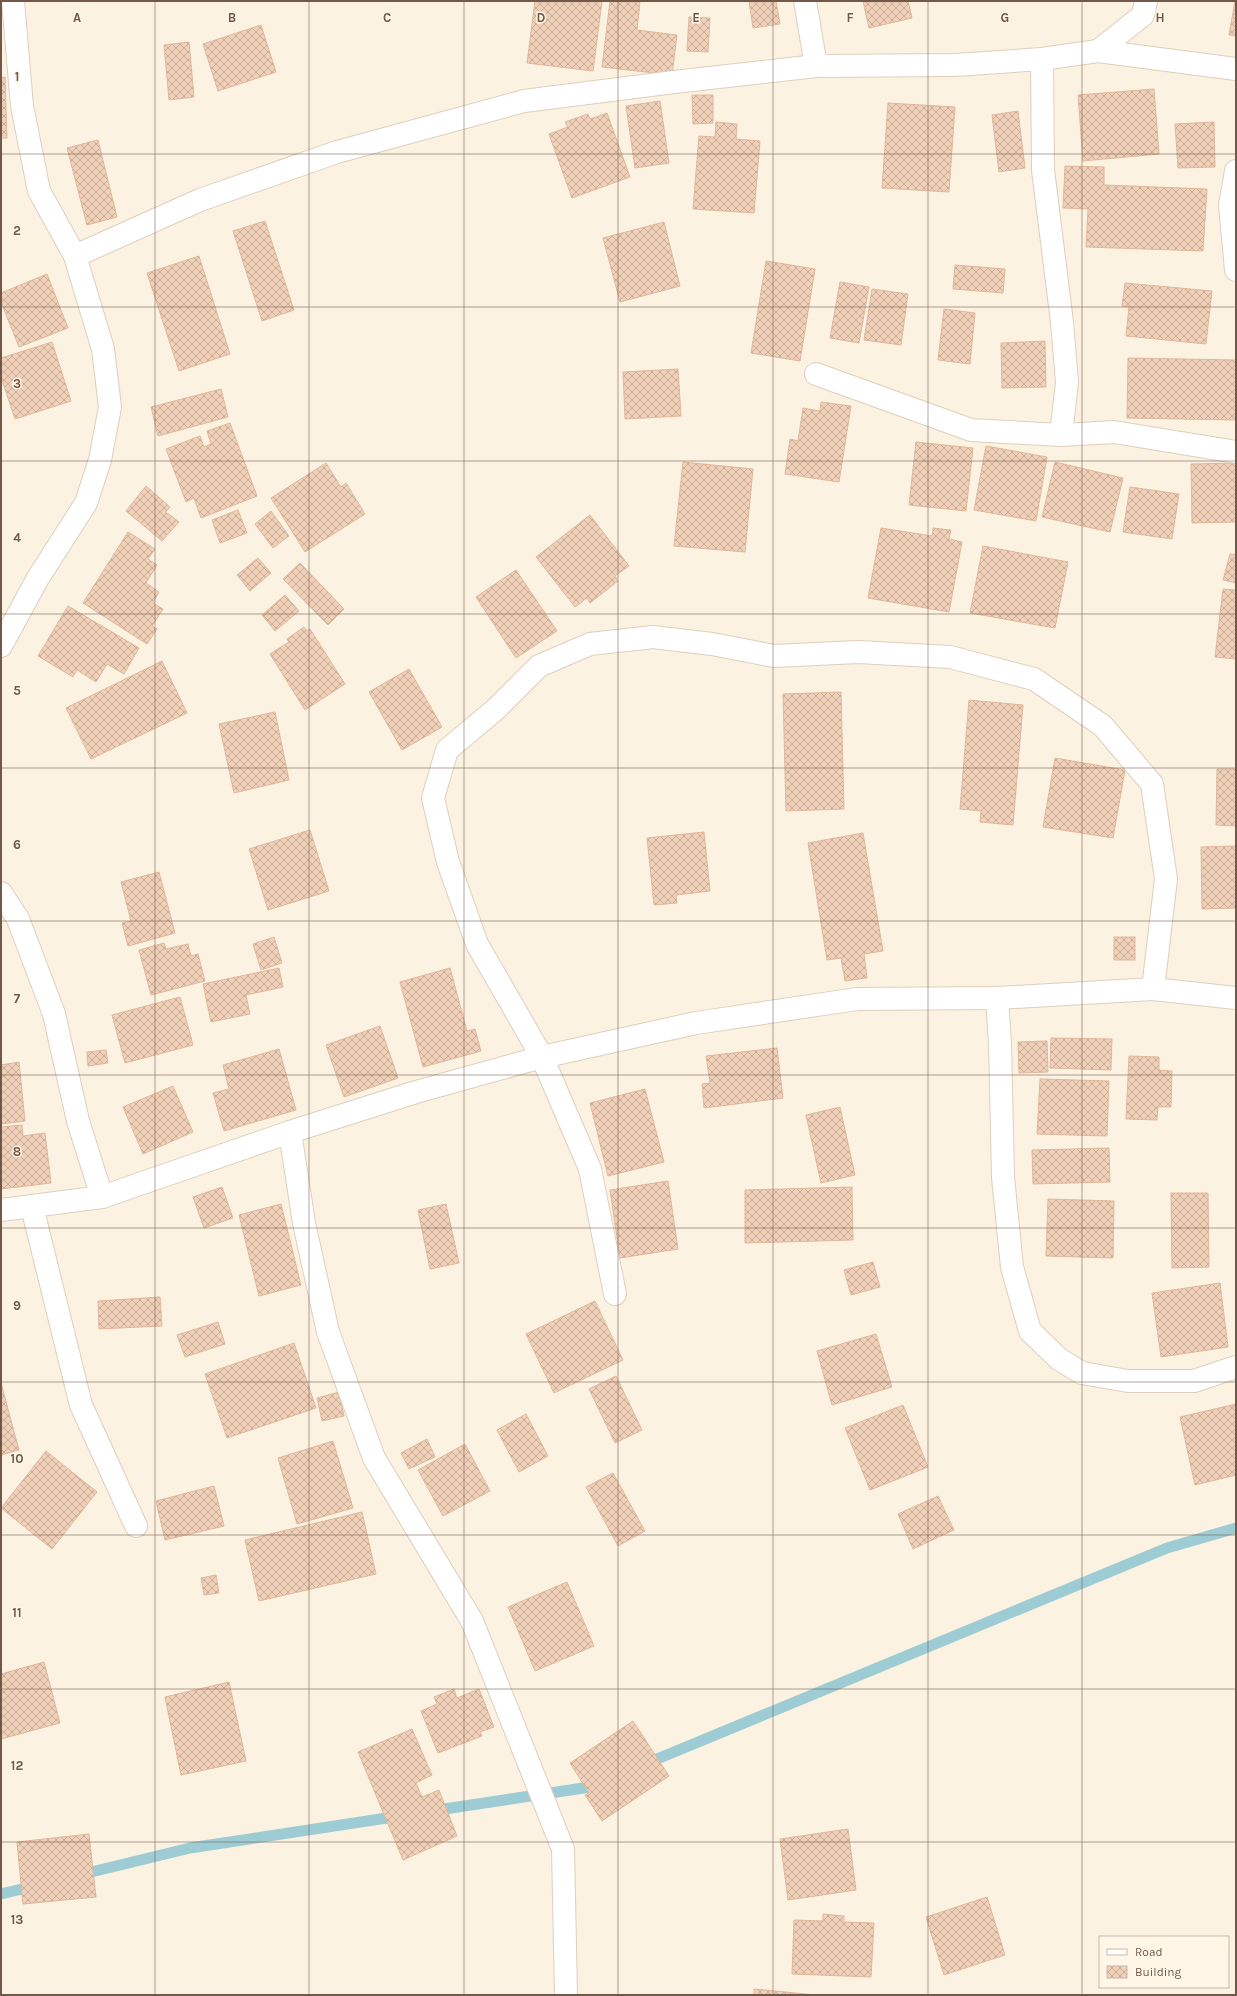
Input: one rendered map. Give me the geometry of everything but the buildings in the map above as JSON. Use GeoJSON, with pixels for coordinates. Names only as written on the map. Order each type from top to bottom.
{"type":"FeatureCollection","features":[{"type":"Feature","properties":{"kind":"street"},"geometry":{"type":"LineString","coordinates":[[1,646],[38,578],[86,503],[100,460],[110,407],[103,349],[75,256],[39,191],[22,106],[13,1]]}},
{"type":"Feature","properties":{"kind":"street"},"geometry":{"type":"LineString","coordinates":[[805,1],[816,66]]}},
{"type":"Feature","properties":{"kind":"street"},"geometry":{"type":"LineString","coordinates":[[1098,51],[1143,14],[1146,1]]}},
{"type":"Feature","properties":{"kind":"street"},"geometry":{"type":"LineString","coordinates":[[75,256],[200,200],[337,152],[524,101],[816,66],[955,65],[1042,59],[1098,51],[1236,69]]}},
{"type":"Feature","properties":{"kind":"street"},"geometry":{"type":"LineString","coordinates":[[1042,59],[1043,170],[1062,322],[1067,382],[1061,435]]}},
{"type":"Feature","properties":{"kind":"street"},"geometry":{"type":"LineString","coordinates":[[1236,171],[1230,205],[1236,270]]}},
{"type":"Feature","properties":{"kind":"street"},"geometry":{"type":"LineString","coordinates":[[816,374],[971,430],[1061,435],[1114,432],[1236,452]]}},
{"type":"Feature","properties":{"kind":"street"},"geometry":{"type":"LineString","coordinates":[[615,1294],[590,1169],[542,1057],[477,944],[448,862],[433,798],[448,750],[496,709],[540,666],[590,644],[653,637],[712,644],[774,656],[858,652],[950,657],[1034,680],[1103,726],[1152,784],[1166,879],[1153,989]]}},
{"type":"Feature","properties":{"kind":"street"},"geometry":{"type":"LineString","coordinates":[[1,893],[18,919],[54,1014],[78,1121],[102,1197]]}},
{"type":"Feature","properties":{"kind":"street"},"geometry":{"type":"LineString","coordinates":[[1,1210],[102,1197],[290,1132],[416,1092],[542,1057],[696,1023],[857,999],[997,998],[1153,989],[1236,998]]}},
{"type":"Feature","properties":{"kind":"street"},"geometry":{"type":"LineString","coordinates":[[997,998],[1000,1043],[1002,1177],[1012,1267],[1030,1331],[1058,1359],[1082,1373],[1128,1381],[1194,1381],[1236,1367]]}},
{"type":"Feature","properties":{"kind":"street"},"geometry":{"type":"LineString","coordinates":[[290,1132],[304,1223],[328,1332],[374,1458],[472,1621],[563,1849],[566,1995]]}},
{"type":"Feature","properties":{"kind":"street"},"geometry":{"type":"LineString","coordinates":[[32,1207],[80,1405],[136,1526]]}},
{"type":"Feature","properties":{"kind":"waterway"},"geometry":{"type":"LineString","coordinates":[[645,1764],[1167,1548],[1236,1528]]}},
{"type":"Feature","properties":{"kind":"waterway"},"geometry":{"type":"LineString","coordinates":[[431,1811],[590,1787],[600,1783]]}},
{"type":"Feature","properties":{"kind":"waterway"},"geometry":{"type":"LineString","coordinates":[[79,1875],[190,1848],[400,1816]]}},
{"type":"Feature","properties":{"kind":"waterway"},"geometry":{"type":"LineString","coordinates":[[1,1894],[35,1886]]}}]}
